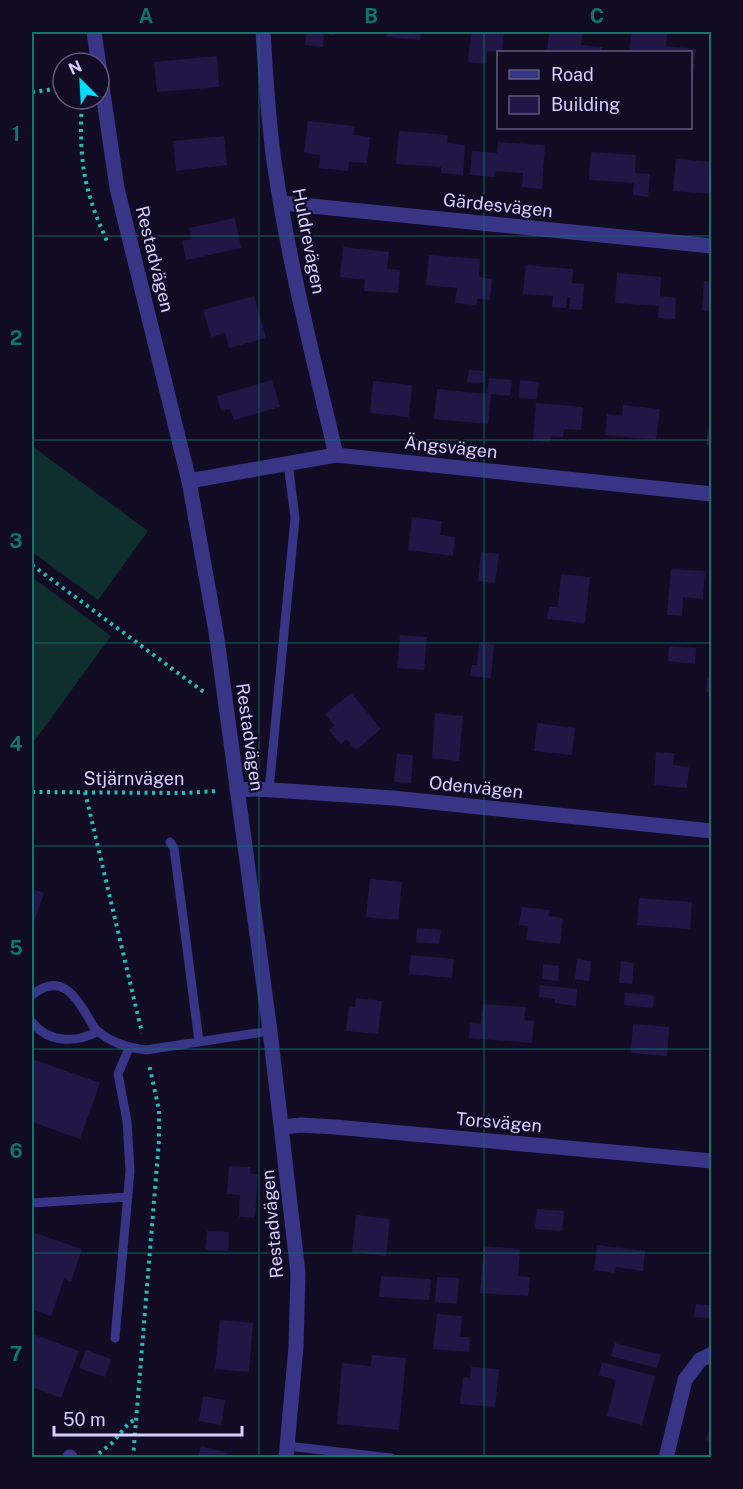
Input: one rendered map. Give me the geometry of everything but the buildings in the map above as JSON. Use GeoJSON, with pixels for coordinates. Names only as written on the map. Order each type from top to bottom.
{"type":"FeatureCollection","features":[{"type":"Feature","properties":{"kind":"street","name":"Restadvägen"},"geometry":{"type":"LineString","coordinates":[[94,32],[117,188],[131,250],[158,347],[189,481],[216,632],[270,1031],[298,1273],[296,1347],[286,1452]]}},
{"type":"Feature","properties":{"kind":"street","name":"Huldrevägen"},"geometry":{"type":"LineString","coordinates":[[263,32],[274,165],[280,203],[336,455]]}},
{"type":"Feature","properties":{"kind":"street","name":"Gärdesvägen"},"geometry":{"type":"LineString","coordinates":[[280,203],[711,246]]}},
{"type":"Feature","properties":{"kind":"street","name":"Ängsvägen"},"geometry":{"type":"LineString","coordinates":[[189,481],[336,455],[711,494]]}},
{"type":"Feature","properties":{"kind":"street","name":"Odenvägen"},"geometry":{"type":"LineString","coordinates":[[237,790],[393,798],[711,831]]}},
{"type":"Feature","properties":{"kind":"street","name":"Torsvägen"},"geometry":{"type":"LineString","coordinates":[[282,1127],[301,1125],[335,1127],[711,1161]]}},
{"type":"Feature","properties":{"kind":"street"},"geometry":{"type":"LineString","coordinates":[[666,1458],[686,1380],[700,1360],[711,1354]]}},
{"type":"Feature","properties":{"kind":"lane"},"geometry":{"type":"LineString","coordinates":[[269,790],[295,518],[288,463]]}},
{"type":"Feature","properties":{"kind":"lane"},"geometry":{"type":"LineString","coordinates":[[170,842],[174,848],[199,1041]]}},
{"type":"Feature","properties":{"kind":"lane"},"geometry":{"type":"LineString","coordinates":[[32,996],[40,988],[52,984],[64,988],[79,1002],[97,1032],[129,1048],[146,1050],[270,1031]]}},
{"type":"Feature","properties":{"kind":"lane"},"geometry":{"type":"LineString","coordinates":[[32,1022],[39,1031],[62,1040],[84,1038],[97,1032]]}},
{"type":"Feature","properties":{"kind":"lane"},"geometry":{"type":"LineString","coordinates":[[115,1338],[130,1171],[128,1137],[118,1074],[129,1048]]}},
{"type":"Feature","properties":{"kind":"lane"},"geometry":{"type":"LineString","coordinates":[[32,1203],[128,1197]]}},
{"type":"Feature","properties":{"kind":"lane"},"geometry":{"type":"LineString","coordinates":[[286,1452],[391,1458]]}},
{"type":"Feature","properties":{"kind":"path"},"geometry":{"type":"LineString","coordinates":[[32,92],[51,90]]}},
{"type":"Feature","properties":{"kind":"path"},"geometry":{"type":"LineString","coordinates":[[81,111],[80,137],[86,182],[90,200],[112,254]]}},
{"type":"Feature","properties":{"kind":"path"},"geometry":{"type":"LineString","coordinates":[[32,565],[205,694],[204,684]]}},
{"type":"Feature","properties":{"kind":"path","name":"Stjärnvägen"},"geometry":{"type":"LineString","coordinates":[[32,792],[183,793],[237,790]]}},
{"type":"Feature","properties":{"kind":"path"},"geometry":{"type":"LineString","coordinates":[[93,1458],[136,1419]]}},
{"type":"Feature","properties":{"kind":"green space"},"geometry":{"type":"Polygon","coordinates":[[[32,446],[148,531],[98,600],[32,552],[32,446]]]}},
{"type":"Feature","properties":{"kind":"green space"},"geometry":{"type":"Polygon","coordinates":[[[32,577],[111,636],[32,744],[32,577]]]}}]}
